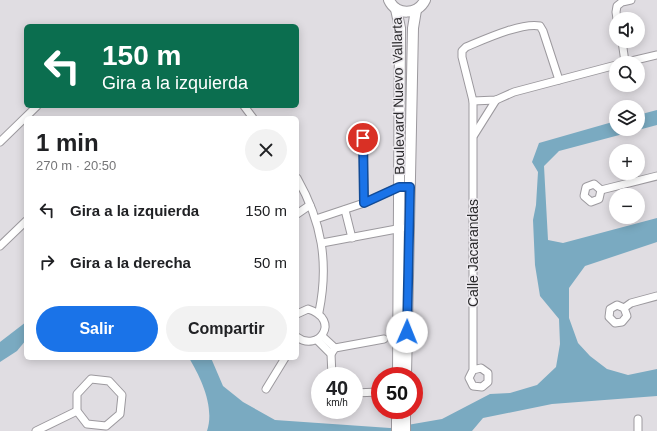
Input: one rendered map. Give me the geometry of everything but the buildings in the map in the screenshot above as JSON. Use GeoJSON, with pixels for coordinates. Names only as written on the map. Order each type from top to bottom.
{"type":"FeatureCollection","features":[{"type":"Feature","properties":{"kind":"main road","name":"Boulevard Nuevo Vallarta"},"geometry":{"type":"LineString","coordinates":[[389,0],[396,9],[400,28],[404,187],[406,367]]}},
{"type":"Feature","properties":{"kind":"main road","name":"Boulevard Nuevo Vallarta"},"geometry":{"type":"LineString","coordinates":[[396,9],[402,11],[416,10],[425,0]]}},
{"type":"Feature","properties":{"kind":"main road","name":"Boulevard Nuevo Vallarta"},"geometry":{"type":"LineString","coordinates":[[404,187],[412,28],[416,10]]}},
{"type":"Feature","properties":{"kind":"main road","name":"Boulevard Nuevo Vallarta"},"geometry":{"type":"LineString","coordinates":[[398,367],[404,228]]}},
{"type":"Feature","properties":{"kind":"main road"},"geometry":{"type":"LineString","coordinates":[[397,419],[397,431]]}},
{"type":"Feature","properties":{"kind":"main road"},"geometry":{"type":"LineString","coordinates":[[405,419],[405,431]]}},
{"type":"Feature","properties":{"kind":"street"},"geometry":{"type":"LineString","coordinates":[[616,12],[618,6],[622,2],[631,0]]}},
{"type":"Feature","properties":{"kind":"street"},"geometry":{"type":"LineString","coordinates":[[559,80],[543,30],[540,26],[534,25],[511,30],[466,47],[462,51],[462,57],[473,101],[496,100],[514,92],[609,67]]}},
{"type":"Feature","properties":{"kind":"street"},"geometry":{"type":"LineString","coordinates":[[645,58],[657,55]]}},
{"type":"Feature","properties":{"kind":"street"},"geometry":{"type":"LineString","coordinates":[[474,135],[496,100]]}},
{"type":"Feature","properties":{"kind":"street","name":"Calle Jacarandas"},"geometry":{"type":"LineString","coordinates":[[473,101],[473,370]]}},
{"type":"Feature","properties":{"kind":"street"},"geometry":{"type":"LineString","coordinates":[[27,116],[35,108]]}},
{"type":"Feature","properties":{"kind":"street"},"geometry":{"type":"LineString","coordinates":[[246,108],[252,116]]}},
{"type":"Feature","properties":{"kind":"street"},"geometry":{"type":"LineString","coordinates":[[0,142],[24,119]]}},
{"type":"Feature","properties":{"kind":"street"},"geometry":{"type":"LineString","coordinates":[[363,138],[364,203]]}},
{"type":"Feature","properties":{"kind":"street"},"geometry":{"type":"LineString","coordinates":[[601,190],[657,176]]}},
{"type":"Feature","properties":{"kind":"street"},"geometry":{"type":"LineString","coordinates":[[299,182],[316,219],[322,243],[324,289],[319,312]]}},
{"type":"Feature","properties":{"kind":"street"},"geometry":{"type":"LineString","coordinates":[[316,219],[345,210],[404,187]]}},
{"type":"Feature","properties":{"kind":"street"},"geometry":{"type":"LineString","coordinates":[[299,213],[310,205]]}},
{"type":"Feature","properties":{"kind":"street"},"geometry":{"type":"LineString","coordinates":[[345,210],[352,238]]}},
{"type":"Feature","properties":{"kind":"street"},"geometry":{"type":"LineString","coordinates":[[0,246],[24,223]]}},
{"type":"Feature","properties":{"kind":"street"},"geometry":{"type":"LineString","coordinates":[[322,243],[404,228]]}},
{"type":"Feature","properties":{"kind":"street"},"geometry":{"type":"LineString","coordinates":[[624,308],[631,302],[657,296]]}},
{"type":"Feature","properties":{"kind":"street"},"geometry":{"type":"LineString","coordinates":[[299,313],[308,309],[319,312],[324,319],[325,328],[319,338],[307,342],[299,339]]}},
{"type":"Feature","properties":{"kind":"street"},"geometry":{"type":"LineString","coordinates":[[319,338],[333,351],[332,367]]}},
{"type":"Feature","properties":{"kind":"street"},"geometry":{"type":"LineString","coordinates":[[333,351],[384,339]]}},
{"type":"Feature","properties":{"kind":"street"},"geometry":{"type":"LineString","coordinates":[[266,389],[284,360]]}},
{"type":"Feature","properties":{"kind":"street"},"geometry":{"type":"LineString","coordinates":[[91,379],[109,381],[122,395],[120,414],[106,426],[87,424],[78,411],[77,394],[91,379]]}},
{"type":"Feature","properties":{"kind":"street"},"geometry":{"type":"LineString","coordinates":[[36,431],[78,411]]}},
{"type":"Feature","properties":{"kind":"street"},"geometry":{"type":"LineString","coordinates":[[638,419],[638,431]]}},
{"type":"Feature","properties":{"kind":"water"},"geometry":{"type":"Polygon","coordinates":[[[657,110],[657,125],[645,128],[645,113],[657,110]]]}},
{"type":"Feature","properties":{"kind":"water"},"geometry":{"type":"Polygon","coordinates":[[[609,123],[609,136],[616,136],[559,151],[544,166],[548,240],[563,243],[634,224],[645,224],[645,221],[657,218],[657,242],[585,266],[569,288],[569,318],[578,343],[590,356],[607,369],[628,375],[657,369],[657,396],[552,404],[483,418],[472,431],[207,431],[209,412],[206,393],[190,360],[212,360],[223,386],[243,402],[275,420],[390,428],[442,419],[490,394],[510,393],[537,385],[556,367],[560,344],[559,319],[540,296],[535,265],[533,220],[536,205],[538,172],[532,162],[539,143],[609,123]]]}},
{"type":"Feature","properties":{"kind":"water"},"geometry":{"type":"Polygon","coordinates":[[[24,324],[24,342],[17,351],[0,362],[0,342],[24,324]]]}},
{"type":"Feature","properties":{"kind":"route"},"geometry":{"type":"LineString","coordinates":[[363,138],[364,203],[399,187],[410,187],[407,332]]}}]}
